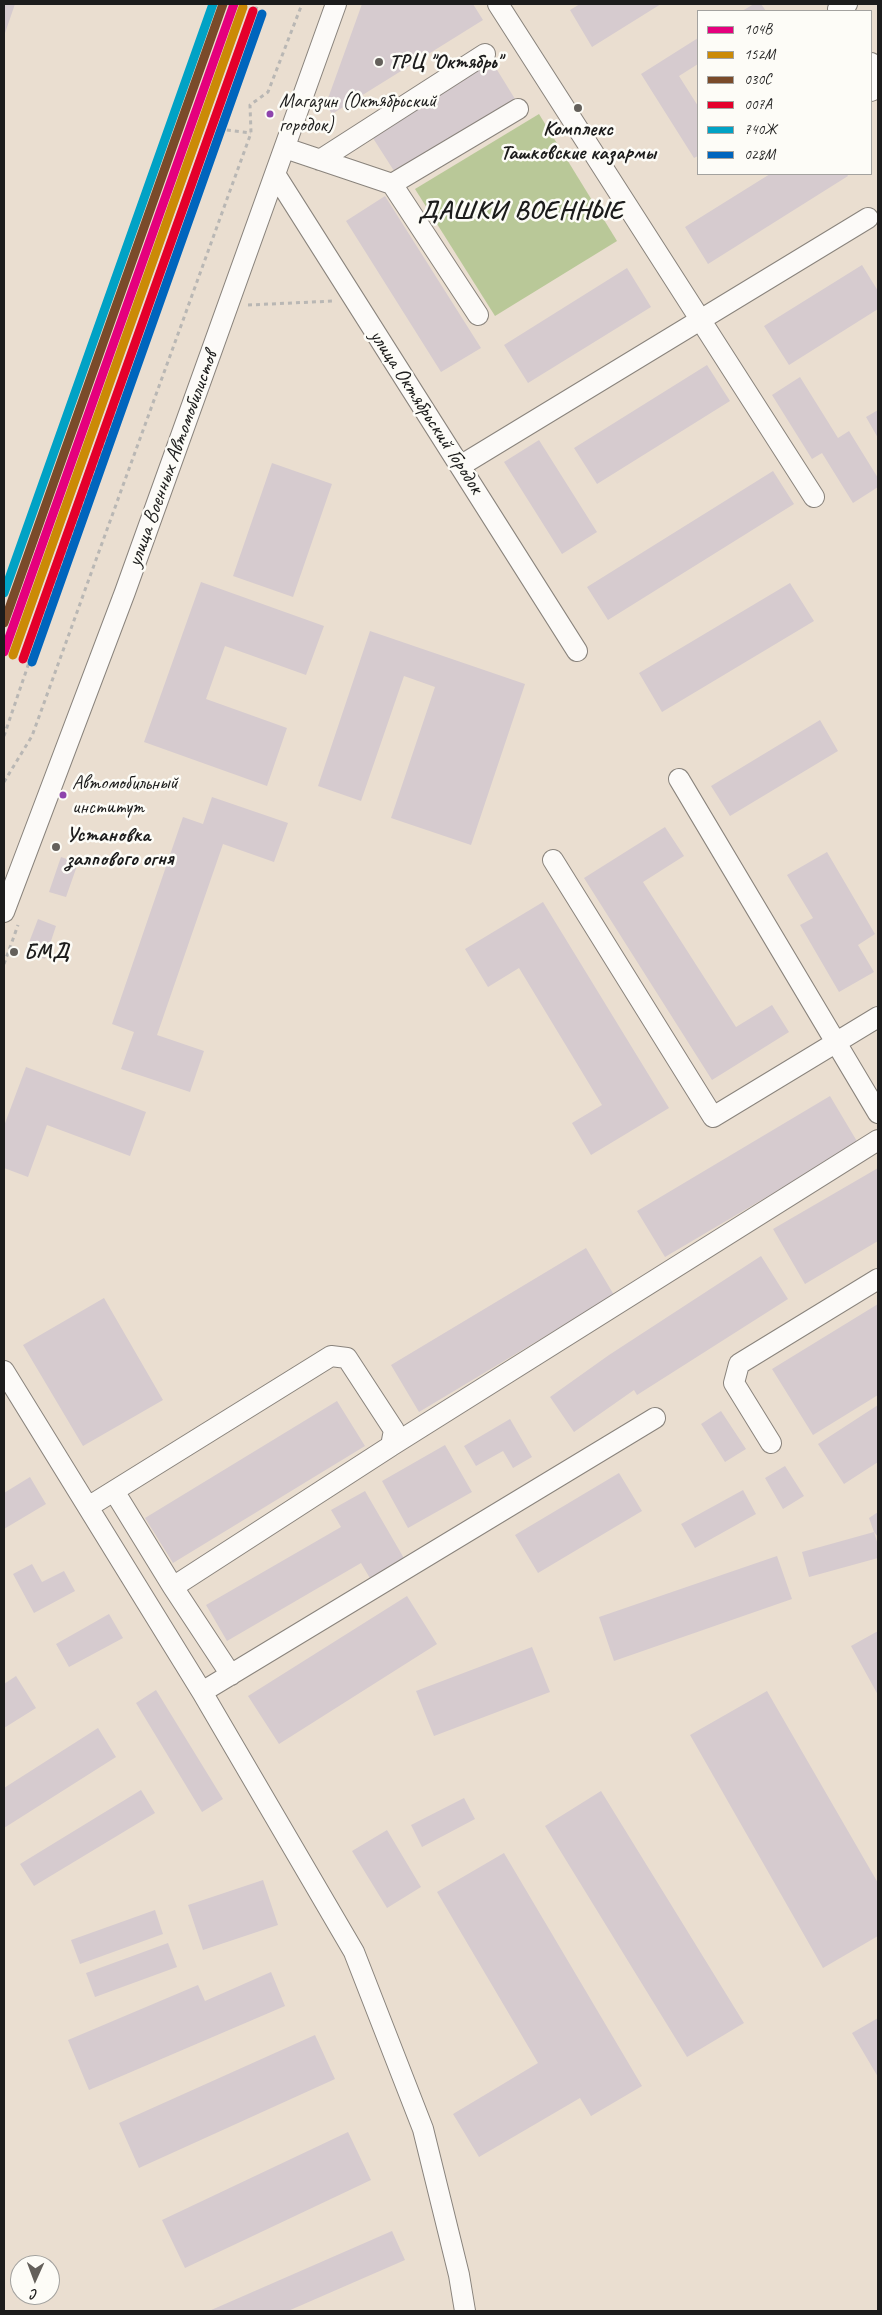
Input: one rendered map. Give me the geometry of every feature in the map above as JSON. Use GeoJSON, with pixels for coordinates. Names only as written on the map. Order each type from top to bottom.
{"type":"FeatureCollection","features":[{"type":"Feature","properties":{"kind":"street","name":"улица Военных Автомобилистов"},"geometry":{"type":"LineString","coordinates":[[4,912],[125,592],[336,4]]}},
{"type":"Feature","properties":{"kind":"street"},"geometry":{"type":"LineString","coordinates":[[503,5],[814,497]]}},
{"type":"Feature","properties":{"kind":"street"},"geometry":{"type":"LineString","coordinates":[[320,160],[485,54]]}},
{"type":"Feature","properties":{"kind":"street"},"geometry":{"type":"LineString","coordinates":[[392,184],[518,109]]}},
{"type":"Feature","properties":{"kind":"street"},"geometry":{"type":"LineString","coordinates":[[285,148],[392,184],[478,315]]}},
{"type":"Feature","properties":{"kind":"street","name":"улица Октябрьский Городок"},"geometry":{"type":"LineString","coordinates":[[275,174],[577,651]]}},
{"type":"Feature","properties":{"kind":"street"},"geometry":{"type":"LineString","coordinates":[[460,466],[868,218]]}},
{"type":"Feature","properties":{"kind":"street"},"geometry":{"type":"LineString","coordinates":[[679,779],[878,1113]]}},
{"type":"Feature","properties":{"kind":"street"},"geometry":{"type":"LineString","coordinates":[[553,860],[713,1117],[878,1017]]}},
{"type":"Feature","properties":{"kind":"street"},"geometry":{"type":"LineString","coordinates":[[173,1587],[391,1446],[878,1140]]}},
{"type":"Feature","properties":{"kind":"street"},"geometry":{"type":"LineString","coordinates":[[771,1443],[734,1383],[739,1364],[878,1279]]}},
{"type":"Feature","properties":{"kind":"street"},"geometry":{"type":"LineString","coordinates":[[88,1507],[331,1356],[347,1358],[394,1430],[391,1446]]}},
{"type":"Feature","properties":{"kind":"street"},"geometry":{"type":"LineString","coordinates":[[4,1371],[202,1692],[354,1952],[423,2129],[459,2275],[465,2311]]}},
{"type":"Feature","properties":{"kind":"street"},"geometry":{"type":"LineString","coordinates":[[202,1692],[655,1418]]}},
{"type":"Feature","properties":{"kind":"street"},"geometry":{"type":"LineString","coordinates":[[114,1492],[231,1675]]}},
{"type":"Feature","properties":{"kind":"path"},"geometry":{"type":"LineString","coordinates":[[4,736],[211,128],[258,4]]}},
{"type":"Feature","properties":{"kind":"path"},"geometry":{"type":"LineString","coordinates":[[4,782],[32,736],[251,133],[250,105],[268,92],[302,4]]}},
{"type":"Feature","properties":{"kind":"path"},"geometry":{"type":"LineString","coordinates":[[211,128],[251,133]]}},
{"type":"Feature","properties":{"kind":"path"},"geometry":{"type":"LineString","coordinates":[[334,293],[340,301]]}},
{"type":"Feature","properties":{"kind":"green space"},"geometry":{"type":"Polygon","coordinates":[[[539,114],[617,241],[495,316],[415,189],[539,114]]]}},
{"type":"Feature","properties":{"kind":"building"},"geometry":{"type":"Polygon","coordinates":[[[4,4],[15,4],[4,36],[4,4]]]}},
{"type":"Feature","properties":{"kind":"building","name":"ТРЦ \"Октябрь\""},"geometry":{"type":"Polygon","coordinates":[[[362,4],[473,4],[483,20],[332,114],[326,104],[362,4]]]}},
{"type":"Feature","properties":{"kind":"building"},"geometry":{"type":"Polygon","coordinates":[[[580,4],[661,4],[592,47],[570,10],[580,4]]]}},
{"type":"Feature","properties":{"kind":"building"},"geometry":{"type":"Polygon","coordinates":[[[754,4],[761,4],[765,10],[744,10],[754,4]]]}},
{"type":"Feature","properties":{"kind":"building"},"geometry":{"type":"Polygon","coordinates":[[[697,39],[697,65],[679,76],[697,104],[697,156],[694,158],[641,74],[697,39]]]}},
{"type":"Feature","properties":{"kind":"building"},"geometry":{"type":"Polygon","coordinates":[[[491,60],[515,99],[396,174],[371,135],[491,60]]]}},
{"type":"Feature","properties":{"kind":"building"},"geometry":{"type":"Polygon","coordinates":[[[768,175],[848,176],[708,264],[685,227],[768,175]]]}},
{"type":"Feature","properties":{"kind":"building"},"geometry":{"type":"Polygon","coordinates":[[[385,196],[481,348],[441,372],[346,221],[385,196]]]}},
{"type":"Feature","properties":{"kind":"building"},"geometry":{"type":"Polygon","coordinates":[[[862,265],[878,291],[878,309],[789,365],[764,326],[862,265]]]}},
{"type":"Feature","properties":{"kind":"building"},"geometry":{"type":"Polygon","coordinates":[[[627,268],[651,307],[528,383],[504,345],[627,268]]]}},
{"type":"Feature","properties":{"kind":"building"},"geometry":{"type":"Polygon","coordinates":[[[707,365],[730,401],[597,484],[574,448],[707,365]]]}},
{"type":"Feature","properties":{"kind":"building"},"geometry":{"type":"Polygon","coordinates":[[[800,377],[838,438],[849,431],[878,478],[878,487],[853,503],[822,453],[812,459],[772,395],[800,377]]]}},
{"type":"Feature","properties":{"kind":"building"},"geometry":{"type":"Polygon","coordinates":[[[878,410],[878,438],[866,417],[878,410]]]}},
{"type":"Feature","properties":{"kind":"building"},"geometry":{"type":"Polygon","coordinates":[[[539,440],[597,532],[562,554],[504,462],[539,440]]]}},
{"type":"Feature","properties":{"kind":"building"},"geometry":{"type":"Polygon","coordinates":[[[272,463],[332,484],[293,597],[233,576],[272,463]]]}},
{"type":"Feature","properties":{"kind":"building"},"geometry":{"type":"Polygon","coordinates":[[[773,471],[794,504],[608,620],[587,587],[773,471]]]}},
{"type":"Feature","properties":{"kind":"building"},"geometry":{"type":"Polygon","coordinates":[[[201,582],[324,626],[306,675],[225,646],[206,699],[287,728],[267,786],[144,742],[201,582]]]}},
{"type":"Feature","properties":{"kind":"building"},"geometry":{"type":"Polygon","coordinates":[[[790,583],[814,621],[662,712],[639,673],[790,583]]]}},
{"type":"Feature","properties":{"kind":"building"},"geometry":{"type":"Polygon","coordinates":[[[370,631],[525,684],[471,845],[391,818],[435,687],[404,676],[361,801],[318,786],[370,631]]]}},
{"type":"Feature","properties":{"kind":"building"},"geometry":{"type":"Polygon","coordinates":[[[820,720],[838,751],[730,816],[711,786],[820,720]]]}},
{"type":"Feature","properties":{"kind":"building"},"geometry":{"type":"Polygon","coordinates":[[[212,797],[288,823],[274,862],[223,844],[157,1035],[204,1051],[190,1092],[121,1069],[134,1032],[112,1024],[183,817],[203,824],[212,797]]]}},
{"type":"Feature","properties":{"kind":"building"},"geometry":{"type":"Polygon","coordinates":[[[665,827],[684,856],[643,882],[736,1027],[772,1005],[789,1032],[712,1080],[584,878],[665,827]]]}},
{"type":"Feature","properties":{"kind":"building"},"geometry":{"type":"Polygon","coordinates":[[[827,852],[875,934],[858,945],[874,972],[839,992],[800,925],[813,918],[787,875],[827,852]]]}},
{"type":"Feature","properties":{"kind":"building"},"geometry":{"type":"Polygon","coordinates":[[[61,857],[78,863],[66,897],[49,892],[61,857]]]}},
{"type":"Feature","properties":{"kind":"building"},"geometry":{"type":"Polygon","coordinates":[[[543,902],[669,1108],[591,1155],[572,1123],[602,1105],[519,968],[488,987],[465,949],[543,902]]]}},
{"type":"Feature","properties":{"kind":"building"},"geometry":{"type":"Polygon","coordinates":[[[38,919],[56,926],[45,959],[25,953],[38,919]]]}},
{"type":"Feature","properties":{"kind":"building"},"geometry":{"type":"Polygon","coordinates":[[[26,1067],[146,1112],[130,1156],[47,1125],[28,1177],[4,1168],[4,1126],[26,1067]]]}},
{"type":"Feature","properties":{"kind":"building"},"geometry":{"type":"Polygon","coordinates":[[[830,1096],[858,1143],[665,1257],[637,1211],[830,1096]]]}},
{"type":"Feature","properties":{"kind":"building"},"geometry":{"type":"Polygon","coordinates":[[[878,1168],[878,1241],[805,1284],[773,1229],[878,1168]]]}},
{"type":"Feature","properties":{"kind":"building"},"geometry":{"type":"Polygon","coordinates":[[[586,1248],[614,1295],[419,1412],[391,1365],[586,1248]]]}},
{"type":"Feature","properties":{"kind":"building"},"geometry":{"type":"Polygon","coordinates":[[[761,1256],[788,1299],[637,1395],[634,1390],[574,1432],[550,1397],[609,1355],[761,1256]]]}},
{"type":"Feature","properties":{"kind":"building"},"geometry":{"type":"Polygon","coordinates":[[[104,1298],[163,1400],[83,1446],[23,1345],[104,1298]]]}},
{"type":"Feature","properties":{"kind":"building"},"geometry":{"type":"Polygon","coordinates":[[[878,1304],[878,1395],[813,1435],[772,1369],[878,1304]]]}},
{"type":"Feature","properties":{"kind":"building"},"geometry":{"type":"Polygon","coordinates":[[[337,1401],[365,1446],[173,1563],[145,1518],[337,1401]]]}},
{"type":"Feature","properties":{"kind":"building"},"geometry":{"type":"Polygon","coordinates":[[[878,1405],[878,1462],[844,1484],[818,1444],[878,1405]]]}},
{"type":"Feature","properties":{"kind":"building"},"geometry":{"type":"Polygon","coordinates":[[[721,1411],[746,1449],[725,1462],[701,1424],[721,1411]]]}},
{"type":"Feature","properties":{"kind":"building"},"geometry":{"type":"Polygon","coordinates":[[[510,1419],[532,1457],[513,1468],[503,1451],[476,1466],[464,1446],[510,1419]]]}},
{"type":"Feature","properties":{"kind":"building"},"geometry":{"type":"Polygon","coordinates":[[[445,1445],[472,1492],[408,1528],[382,1481],[445,1445]]]}},
{"type":"Feature","properties":{"kind":"building"},"geometry":{"type":"Polygon","coordinates":[[[785,1466],[804,1496],[783,1509],[765,1478],[785,1466]]]}},
{"type":"Feature","properties":{"kind":"building"},"geometry":{"type":"Polygon","coordinates":[[[619,1473],[642,1511],[538,1573],[515,1535],[619,1473]]]}},
{"type":"Feature","properties":{"kind":"building"},"geometry":{"type":"Polygon","coordinates":[[[30,1477],[46,1504],[4,1529],[4,1493],[30,1477]]]}},
{"type":"Feature","properties":{"kind":"building"},"geometry":{"type":"Polygon","coordinates":[[[743,1490],[756,1514],[695,1548],[681,1524],[743,1490]]]}},
{"type":"Feature","properties":{"kind":"building"},"geometry":{"type":"Polygon","coordinates":[[[365,1491],[405,1560],[371,1580],[361,1563],[227,1641],[206,1605],[341,1527],[331,1510],[365,1491]]]}},
{"type":"Feature","properties":{"kind":"building"},"geometry":{"type":"Polygon","coordinates":[[[878,1512],[878,1537],[869,1518],[878,1512]]]}},
{"type":"Feature","properties":{"kind":"building"},"geometry":{"type":"Polygon","coordinates":[[[874,1532],[878,1545],[878,1558],[809,1577],[802,1552],[874,1532]]]}},
{"type":"Feature","properties":{"kind":"building"},"geometry":{"type":"Polygon","coordinates":[[[777,1556],[792,1599],[614,1661],[599,1617],[777,1556]]]}},
{"type":"Feature","properties":{"kind":"building"},"geometry":{"type":"Polygon","coordinates":[[[32,1564],[42,1582],[64,1571],[75,1591],[34,1613],[13,1574],[32,1564]]]}},
{"type":"Feature","properties":{"kind":"building"},"geometry":{"type":"Polygon","coordinates":[[[407,1596],[437,1644],[279,1744],[248,1696],[407,1596]]]}},
{"type":"Feature","properties":{"kind":"building"},"geometry":{"type":"Polygon","coordinates":[[[109,1614],[123,1638],[69,1667],[56,1644],[109,1614]]]}},
{"type":"Feature","properties":{"kind":"building"},"geometry":{"type":"Polygon","coordinates":[[[878,1631],[878,1695],[851,1646],[878,1631]]]}},
{"type":"Feature","properties":{"kind":"building"},"geometry":{"type":"Polygon","coordinates":[[[532,1647],[550,1692],[434,1736],[416,1691],[532,1647]]]}},
{"type":"Feature","properties":{"kind":"building"},"geometry":{"type":"Polygon","coordinates":[[[16,1676],[36,1708],[4,1728],[4,1684],[16,1676]]]}},
{"type":"Feature","properties":{"kind":"building"},"geometry":{"type":"Polygon","coordinates":[[[156,1690],[223,1799],[202,1812],[136,1703],[156,1690]]]}},
{"type":"Feature","properties":{"kind":"building"},"geometry":{"type":"Polygon","coordinates":[[[767,1691],[878,1883],[878,1936],[823,1968],[690,1735],[767,1691]]]}},
{"type":"Feature","properties":{"kind":"building"},"geometry":{"type":"Polygon","coordinates":[[[98,1728],[116,1757],[4,1828],[4,1788],[98,1728]]]}},
{"type":"Feature","properties":{"kind":"building"},"geometry":{"type":"Polygon","coordinates":[[[141,1790],[155,1813],[34,1886],[20,1864],[141,1790]]]}},
{"type":"Feature","properties":{"kind":"building"},"geometry":{"type":"Polygon","coordinates":[[[601,1791],[744,2023],[687,2057],[545,1826],[601,1791]]]}},
{"type":"Feature","properties":{"kind":"building"},"geometry":{"type":"Polygon","coordinates":[[[464,1798],[475,1819],[422,1847],[411,1825],[464,1798]]]}},
{"type":"Feature","properties":{"kind":"building"},"geometry":{"type":"Polygon","coordinates":[[[387,1830],[421,1887],[387,1908],[352,1851],[387,1830]]]}},
{"type":"Feature","properties":{"kind":"building"},"geometry":{"type":"Polygon","coordinates":[[[504,1853],[642,2086],[591,2116],[580,2098],[479,2157],[453,2114],[538,2063],[437,1892],[504,1853]]]}},
{"type":"Feature","properties":{"kind":"building"},"geometry":{"type":"Polygon","coordinates":[[[263,1880],[278,1925],[203,1950],[188,1905],[263,1880]]]}},
{"type":"Feature","properties":{"kind":"building"},"geometry":{"type":"Polygon","coordinates":[[[155,1910],[163,1934],[80,1964],[71,1940],[155,1910]]]}},
{"type":"Feature","properties":{"kind":"building"},"geometry":{"type":"Polygon","coordinates":[[[168,1943],[177,1967],[95,1997],[86,1973],[168,1943]]]}},
{"type":"Feature","properties":{"kind":"building"},"geometry":{"type":"Polygon","coordinates":[[[271,1972],[285,2006],[89,2090],[68,2040],[198,1985],[205,2001],[271,1972]]]}},
{"type":"Feature","properties":{"kind":"building"},"geometry":{"type":"Polygon","coordinates":[[[878,2018],[878,2077],[852,2033],[878,2018]]]}},
{"type":"Feature","properties":{"kind":"building"},"geometry":{"type":"Polygon","coordinates":[[[315,2035],[335,2079],[139,2168],[119,2123],[315,2035]]]}},
{"type":"Feature","properties":{"kind":"building"},"geometry":{"type":"Polygon","coordinates":[[[348,2132],[371,2180],[185,2268],[162,2220],[348,2132]]]}},
{"type":"Feature","properties":{"kind":"building"},"geometry":{"type":"Polygon","coordinates":[[[392,2231],[405,2260],[288,2311],[209,2311],[392,2231]]]}},
{"type":"Feature","properties":{"kind":"transit line","name":"740Ж"},"geometry":{"type":"LineString","coordinates":[[4,593],[213,4]]}},
{"type":"Feature","properties":{"kind":"transit line","name":"030C"},"geometry":{"type":"LineString","coordinates":[[4,623],[223,4]]}},
{"type":"Feature","properties":{"kind":"transit line","name":"104В"},"geometry":{"type":"LineString","coordinates":[[4,652],[234,4]]}},
{"type":"Feature","properties":{"kind":"transit line","name":"152М"},"geometry":{"type":"LineString","coordinates":[[13,655],[243,7]]}},
{"type":"Feature","properties":{"kind":"transit line","name":"007А"},"geometry":{"type":"LineString","coordinates":[[23,659],[253,11]]}},
{"type":"Feature","properties":{"kind":"transit line","name":"028М"},"geometry":{"type":"LineString","coordinates":[[32,662],[262,14]]}},
{"type":"Feature","properties":{"kind":"place","name":"ТРЦ \"Октябрь\""},"geometry":{"type":"Point","coordinates":[379,62]}},
{"type":"Feature","properties":{"kind":"place","name":"Комплекс Ташковские казармы"},"geometry":{"type":"Point","coordinates":[578,108]}},
{"type":"Feature","properties":{"kind":"place","name":"Магазин (Октябрьский городок)"},"geometry":{"type":"Point","coordinates":[270,114]}},
{"type":"Feature","properties":{"kind":"place","name":"Автомобильный институт"},"geometry":{"type":"Point","coordinates":[63,795]}},
{"type":"Feature","properties":{"kind":"place","name":"Установка залпового огня"},"geometry":{"type":"Point","coordinates":[56,847]}},
{"type":"Feature","properties":{"kind":"place","name":"БМД"},"geometry":{"type":"Point","coordinates":[14,952]}},
{"type":"Feature","properties":{"kind":"district","name":"ДАШКИ ВОЕННЫЕ"},"geometry":{"type":"Point","coordinates":[521,211]}}]}
